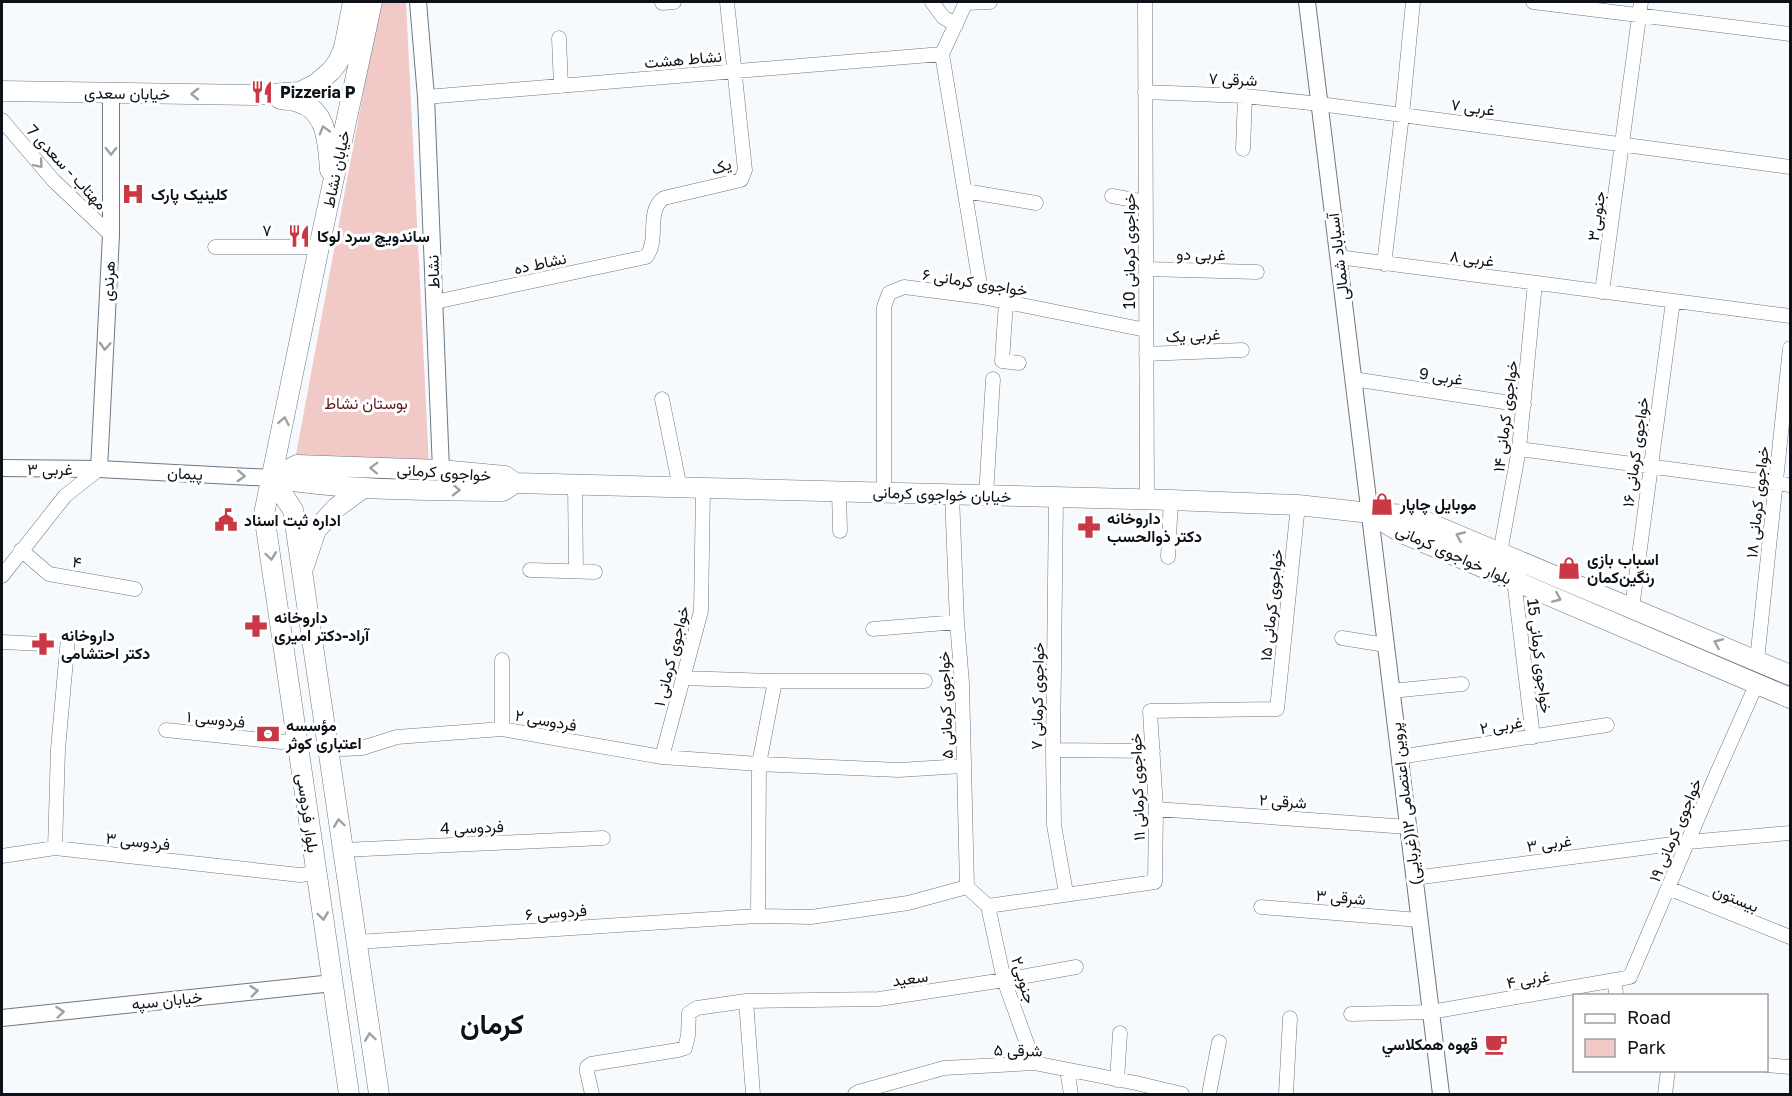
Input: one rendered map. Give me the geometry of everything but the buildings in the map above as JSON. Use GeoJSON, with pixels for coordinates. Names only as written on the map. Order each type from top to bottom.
{"type":"FeatureCollection","features":[{"type":"Feature","properties":{"kind":"main road"},"geometry":{"type":"LineString","coordinates":[[253,94],[300,92],[331,72],[344,48],[353,2]]}},
{"type":"Feature","properties":{"kind":"main road","name":"خیابان نشاط"},"geometry":{"type":"LineString","coordinates":[[272,478],[331,188],[372,2]]}},
{"type":"Feature","properties":{"kind":"main road","name":"خیابان سعدی"},"geometry":{"type":"LineString","coordinates":[[2,91],[253,94]]}},
{"type":"Feature","properties":{"kind":"main road"},"geometry":{"type":"LineString","coordinates":[[253,94],[300,102],[314,110],[322,122],[325,134],[331,188]]}},
{"type":"Feature","properties":{"kind":"main road","name":"خواجوی کرمانی"},"geometry":{"type":"LineString","coordinates":[[297,465],[441,470],[505,476],[515,483],[503,491],[362,489],[272,478],[297,465]]}},
{"type":"Feature","properties":{"kind":"main road","name":"بلوار فردوسی"},"geometry":{"type":"LineString","coordinates":[[272,478],[293,510],[379,1095]]}},
{"type":"Feature","properties":{"kind":"main road","name":"بلوار فردوسی"},"geometry":{"type":"LineString","coordinates":[[272,478],[264,514],[349,1095]]}},
{"type":"Feature","properties":{"kind":"main road","name":"خیابان خواجوی کرمانی"},"geometry":{"type":"LineString","coordinates":[[515,483],[1172,500],[1298,505],[1370,513]]}},
{"type":"Feature","properties":{"kind":"main road"},"geometry":{"type":"LineString","coordinates":[[302,571],[316,530],[337,507],[362,489]]}},
{"type":"Feature","properties":{"kind":"main road","name":"بلوار خواجوی کرمانی"},"geometry":{"type":"LineString","coordinates":[[1370,513],[1410,515],[1791,675]]}},
{"type":"Feature","properties":{"kind":"main road","name":"بلوار خواجوی کرمانی"},"geometry":{"type":"LineString","coordinates":[[1370,513],[1402,533],[1791,698]]}},
{"type":"Feature","properties":{"kind":"main road"},"geometry":{"type":"LineString","coordinates":[[333,983],[362,980]]}},
{"type":"Feature","properties":{"kind":"street","name":"نشاط"},"geometry":{"type":"LineString","coordinates":[[418,2],[426,97],[441,470]]}},
{"type":"Feature","properties":{"kind":"street"},"geometry":{"type":"LineString","coordinates":[[727,2],[734,71]]}},
{"type":"Feature","properties":{"kind":"street"},"geometry":{"type":"LineString","coordinates":[[932,2],[944,17],[956,25]]}},
{"type":"Feature","properties":{"kind":"street"},"geometry":{"type":"LineString","coordinates":[[982,297],[942,54],[966,2],[990,2]]}},
{"type":"Feature","properties":{"kind":"street","name":"خواجوی کرمانی 10"},"geometry":{"type":"LineString","coordinates":[[1145,2],[1147,500]]}},
{"type":"Feature","properties":{"kind":"street","name":"آسیاباد شمالی"},"geometry":{"type":"LineString","coordinates":[[1307,2],[1370,513]]}},
{"type":"Feature","properties":{"kind":"street"},"geometry":{"type":"LineString","coordinates":[[1384,264],[1413,2]]}},
{"type":"Feature","properties":{"kind":"street"},"geometry":{"type":"LineString","coordinates":[[1533,2],[1640,8],[1791,34]]}},
{"type":"Feature","properties":{"kind":"street","name":"جنوبی۳"},"geometry":{"type":"LineString","coordinates":[[1602,292],[1640,8]]}},
{"type":"Feature","properties":{"kind":"street"},"geometry":{"type":"LineString","coordinates":[[559,38],[561,86]]}},
{"type":"Feature","properties":{"kind":"street","name":"نشاط هشت"},"geometry":{"type":"LineString","coordinates":[[426,97],[942,54]]}},
{"type":"Feature","properties":{"kind":"street","name":"یک"},"geometry":{"type":"LineString","coordinates":[[650,252],[657,202],[664,198],[741,180],[744,175],[734,71]]}},
{"type":"Feature","properties":{"kind":"street","name":"هرندی"},"geometry":{"type":"LineString","coordinates":[[99,469],[111,235],[111,92]]}},
{"type":"Feature","properties":{"kind":"street","name":"شرقی ۷"},"geometry":{"type":"LineString","coordinates":[[1145,92],[1245,96],[1320,104]]}},
{"type":"Feature","properties":{"kind":"street"},"geometry":{"type":"LineString","coordinates":[[1243,149],[1245,96]]}},
{"type":"Feature","properties":{"kind":"street","name":"۷ غربی"},"geometry":{"type":"LineString","coordinates":[[1320,104],[1791,167]]}},
{"type":"Feature","properties":{"kind":"street","name":"مهتاب - سعدی 7"},"geometry":{"type":"LineString","coordinates":[[2,120],[53,180],[111,235]]}},
{"type":"Feature","properties":{"kind":"street"},"geometry":{"type":"LineString","coordinates":[[965,191],[1036,203]]}},
{"type":"Feature","properties":{"kind":"street"},"geometry":{"type":"LineString","coordinates":[[1112,196],[1145,202]]}},
{"type":"Feature","properties":{"kind":"street","name":"۷"},"geometry":{"type":"LineString","coordinates":[[215,247],[319,247]]}},
{"type":"Feature","properties":{"kind":"street","name":"نشاط ده"},"geometry":{"type":"LineString","coordinates":[[435,302],[646,257],[650,252]]}},
{"type":"Feature","properties":{"kind":"street","name":"۸ غربی"},"geometry":{"type":"LineString","coordinates":[[1338,257],[1791,316]]}},
{"type":"Feature","properties":{"kind":"street","name":"غربی دو"},"geometry":{"type":"LineString","coordinates":[[1146,269],[1257,272]]}},
{"type":"Feature","properties":{"kind":"street","name":"خواجوی کرمانی ۱۴"},"geometry":{"type":"LineString","coordinates":[[1500,553],[1520,449],[1535,283]]}},
{"type":"Feature","properties":{"kind":"street","name":"خواجوی کرمانی ۶"},"geometry":{"type":"LineString","coordinates":[[884,491],[884,307],[890,293],[904,287],[982,297],[1146,330]]}},
{"type":"Feature","properties":{"kind":"street","name":"خواجوی کرمانی ۱۶"},"geometry":{"type":"LineString","coordinates":[[1632,608],[1672,301]]}},
{"type":"Feature","properties":{"kind":"street"},"geometry":{"type":"LineString","coordinates":[[1006,302],[1002,361],[1019,363]]}},
{"type":"Feature","properties":{"kind":"street","name":"خواجوی کرمانی ۱۸"},"geometry":{"type":"LineString","coordinates":[[1757,660],[1791,348]]}},
{"type":"Feature","properties":{"kind":"street","name":"غربی یک"},"geometry":{"type":"LineString","coordinates":[[1146,354],[1242,350]]}},
{"type":"Feature","properties":{"kind":"street"},"geometry":{"type":"LineString","coordinates":[[986,496],[993,379]]}},
{"type":"Feature","properties":{"kind":"street","name":"غربی 9"},"geometry":{"type":"LineString","coordinates":[[1353,379],[1524,405]]}},
{"type":"Feature","properties":{"kind":"street"},"geometry":{"type":"LineString","coordinates":[[662,399],[680,488]]}},
{"type":"Feature","properties":{"kind":"street"},"geometry":{"type":"LineString","coordinates":[[1520,449],[1791,485]]}},
{"type":"Feature","properties":{"kind":"street","name":"۳ غربی"},"geometry":{"type":"LineString","coordinates":[[2,468],[99,469]]}},
{"type":"Feature","properties":{"kind":"street"},"geometry":{"type":"LineString","coordinates":[[2,576],[65,496],[99,469]]}},
{"type":"Feature","properties":{"kind":"street","name":"پیمان"},"geometry":{"type":"LineString","coordinates":[[99,469],[272,478]]}},
{"type":"Feature","properties":{"kind":"street"},"geometry":{"type":"LineString","coordinates":[[575,485],[576,572]]}},
{"type":"Feature","properties":{"kind":"street","name":"خواجوی کرمانی ۱"},"geometry":{"type":"LineString","coordinates":[[662,757],[700,611],[703,489]]}},
{"type":"Feature","properties":{"kind":"street"},"geometry":{"type":"LineString","coordinates":[[839,490],[840,531]]}},
{"type":"Feature","properties":{"kind":"street","name":"خواجوی کرمانی ۵"},"geometry":{"type":"LineString","coordinates":[[952,495],[962,683],[967,887]]}},
{"type":"Feature","properties":{"kind":"street","name":"خواجوی کرمانی ۷"},"geometry":{"type":"LineString","coordinates":[[1056,498],[1054,825],[1066,893]]}},
{"type":"Feature","properties":{"kind":"street"},"geometry":{"type":"LineString","coordinates":[[1168,557],[1172,500]]}},
{"type":"Feature","properties":{"kind":"street","name":"خواجوی کرمانی ۱۵"},"geometry":{"type":"LineString","coordinates":[[1277,709],[1298,505]]}},
{"type":"Feature","properties":{"kind":"street","name":"پروین اعتصامی ۱۲(غربایی)"},"geometry":{"type":"LineString","coordinates":[[1370,513],[1441,1095]]}},
{"type":"Feature","properties":{"kind":"street","name":"۴"},"geometry":{"type":"LineString","coordinates":[[21,550],[50,574],[135,589]]}},
{"type":"Feature","properties":{"kind":"street"},"geometry":{"type":"LineString","coordinates":[[531,570],[595,572]]}},
{"type":"Feature","properties":{"kind":"street","name":"خواجوی کرمانی 15"},"geometry":{"type":"LineString","coordinates":[[1514,580],[1533,737]]}},
{"type":"Feature","properties":{"kind":"street"},"geometry":{"type":"LineString","coordinates":[[873,629],[957,622]]}},
{"type":"Feature","properties":{"kind":"street"},"geometry":{"type":"LineString","coordinates":[[54,848],[58,749],[68,638]]}},
{"type":"Feature","properties":{"kind":"street"},"geometry":{"type":"LineString","coordinates":[[1342,638],[1386,645]]}},
{"type":"Feature","properties":{"kind":"street"},"geometry":{"type":"LineString","coordinates":[[2,642],[43,644]]}},
{"type":"Feature","properties":{"kind":"street"},"geometry":{"type":"LineString","coordinates":[[502,660],[502,729]]}},
{"type":"Feature","properties":{"kind":"street"},"geometry":{"type":"LineString","coordinates":[[683,678],[775,681],[925,681]]}},
{"type":"Feature","properties":{"kind":"street"},"geometry":{"type":"LineString","coordinates":[[758,916],[759,764],[775,681]]}},
{"type":"Feature","properties":{"kind":"street","name":"خواجوی کرمانی ۱۹"},"geometry":{"type":"LineString","coordinates":[[1615,980],[1630,977],[1757,683]]}},
{"type":"Feature","properties":{"kind":"street"},"geometry":{"type":"LineString","coordinates":[[1391,691],[1462,684]]}},
{"type":"Feature","properties":{"kind":"street","name":"خواجوی کرمانی ۱۱"},"geometry":{"type":"LineString","coordinates":[[1066,893],[1155,882],[1156,809],[1150,711],[1277,709]]}},
{"type":"Feature","properties":{"kind":"street","name":"غربی ۲"},"geometry":{"type":"LineString","coordinates":[[1399,757],[1607,725]]}},
{"type":"Feature","properties":{"kind":"street","name":"فردوسی ۲"},"geometry":{"type":"LineString","coordinates":[[328,747],[362,748],[397,737],[502,729],[662,757],[899,770],[963,766]]}},
{"type":"Feature","properties":{"kind":"street","name":"فردوسی ۱"},"geometry":{"type":"LineString","coordinates":[[166,730],[281,742],[297,740]]}},
{"type":"Feature","properties":{"kind":"street"},"geometry":{"type":"LineString","coordinates":[[1053,750],[1153,751]]}},
{"type":"Feature","properties":{"kind":"street","name":"شرقی ۲"},"geometry":{"type":"LineString","coordinates":[[1156,809],[1408,827]]}},
{"type":"Feature","properties":{"kind":"street","name":"غربی ۳"},"geometry":{"type":"LineString","coordinates":[[1414,878],[1688,842],[1791,833]]}},
{"type":"Feature","properties":{"kind":"street","name":"فردوسی 4"},"geometry":{"type":"LineString","coordinates":[[343,850],[603,838]]}},
{"type":"Feature","properties":{"kind":"street","name":"فردوسی ۳"},"geometry":{"type":"LineString","coordinates":[[2,856],[54,848],[300,875],[317,873]]}},
{"type":"Feature","properties":{"kind":"street"},"geometry":{"type":"LineString","coordinates":[[967,887],[988,906],[1066,893]]}},
{"type":"Feature","properties":{"kind":"street","name":"فردوسی ۶"},"geometry":{"type":"LineString","coordinates":[[357,942],[758,916],[811,917],[908,903],[967,887]]}},
{"type":"Feature","properties":{"kind":"street","name":"بیستون"},"geometry":{"type":"LineString","coordinates":[[1668,888],[1791,938]]}},
{"type":"Feature","properties":{"kind":"street","name":"جنوبی۲"},"geometry":{"type":"LineString","coordinates":[[988,906],[1004,980],[1034,1063]]}},
{"type":"Feature","properties":{"kind":"street","name":"شرقی ۳"},"geometry":{"type":"LineString","coordinates":[[1261,907],[1419,920]]}},
{"type":"Feature","properties":{"kind":"street","name":"سعید"},"geometry":{"type":"LineString","coordinates":[[592,1095],[587,1067],[591,1064],[685,1048],[689,1013],[696,1008],[746,1001],[879,999],[1076,967]]}},
{"type":"Feature","properties":{"kind":"street"},"geometry":{"type":"LineString","coordinates":[[1615,980],[1616,994]]}},
{"type":"Feature","properties":{"kind":"street","name":"غربی ۴"},"geometry":{"type":"LineString","coordinates":[[1352,1014],[1431,1012],[1615,980]]}},
{"type":"Feature","properties":{"kind":"street","name":"خیابان سپه"},"geometry":{"type":"LineString","coordinates":[[2,1018],[333,983]]}},
{"type":"Feature","properties":{"kind":"street"},"geometry":{"type":"LineString","coordinates":[[746,1001],[753,1095]]}},
{"type":"Feature","properties":{"kind":"street"},"geometry":{"type":"LineString","coordinates":[[1286,1095],[1290,1018]]}},
{"type":"Feature","properties":{"kind":"street"},"geometry":{"type":"LineString","coordinates":[[1117,1080],[1120,1034]]}},
{"type":"Feature","properties":{"kind":"street"},"geometry":{"type":"LineString","coordinates":[[1209,1095],[1219,1042]]}},
{"type":"Feature","properties":{"kind":"street","name":"شرقی ۵"},"geometry":{"type":"LineString","coordinates":[[855,1095],[858,1092],[944,1068],[1034,1063],[1182,1095]]}},
{"type":"Feature","properties":{"kind":"street"},"geometry":{"type":"LineString","coordinates":[[1768,1065],[1791,1067]]}},
{"type":"Feature","properties":{"kind":"street"},"geometry":{"type":"LineString","coordinates":[[1067,1070],[1071,1095]]}},
{"type":"Feature","properties":{"kind":"street"},"geometry":{"type":"LineString","coordinates":[[1665,1095],[1668,1072]]}},
{"type":"Feature","properties":{"kind":"green space","name":"بوستان نشاط"},"geometry":{"type":"Polygon","coordinates":[[[380,2],[406,2],[429,465],[295,460],[380,2]]]}},
{"type":"Feature","properties":{"kind":"place","name":"Pizzeria P"},"geometry":{"type":"Point","coordinates":[262,92]}},
{"type":"Feature","properties":{"kind":"place","name":"کلینیک پارک"},"geometry":{"type":"Point","coordinates":[133,194]}},
{"type":"Feature","properties":{"kind":"place","name":"ساندویچ سرد لوکا"},"geometry":{"type":"Point","coordinates":[299,236]}},
{"type":"Feature","properties":{"kind":"place","name":"موبایل چاپار"},"geometry":{"type":"Point","coordinates":[1382,504]}},
{"type":"Feature","properties":{"kind":"place","name":"اداره ثبت اسناد"},"geometry":{"type":"Point","coordinates":[226,520]}},
{"type":"Feature","properties":{"kind":"place","name":"داروخانه دکتر ذوالحسب"},"geometry":{"type":"Point","coordinates":[1089,527]}},
{"type":"Feature","properties":{"kind":"place","name":"اسباب بازی رنگین‌کمان"},"geometry":{"type":"Point","coordinates":[1569,568]}},
{"type":"Feature","properties":{"kind":"place","name":"داروخانه آراد-دکتر امیری"},"geometry":{"type":"Point","coordinates":[256,626]}},
{"type":"Feature","properties":{"kind":"place","name":"داروخانه دکتر احتشامی"},"geometry":{"type":"Point","coordinates":[43,644]}},
{"type":"Feature","properties":{"kind":"place","name":"مؤسسه اعتباری کوثر"},"geometry":{"type":"Point","coordinates":[268,734]}},
{"type":"Feature","properties":{"kind":"place","name":"قهوه همكلاسي"},"geometry":{"type":"Point","coordinates":[1496,1044]}},
{"type":"Feature","properties":{"kind":"district","name":"کرمان"},"geometry":{"type":"Point","coordinates":[492,1024]}}]}
